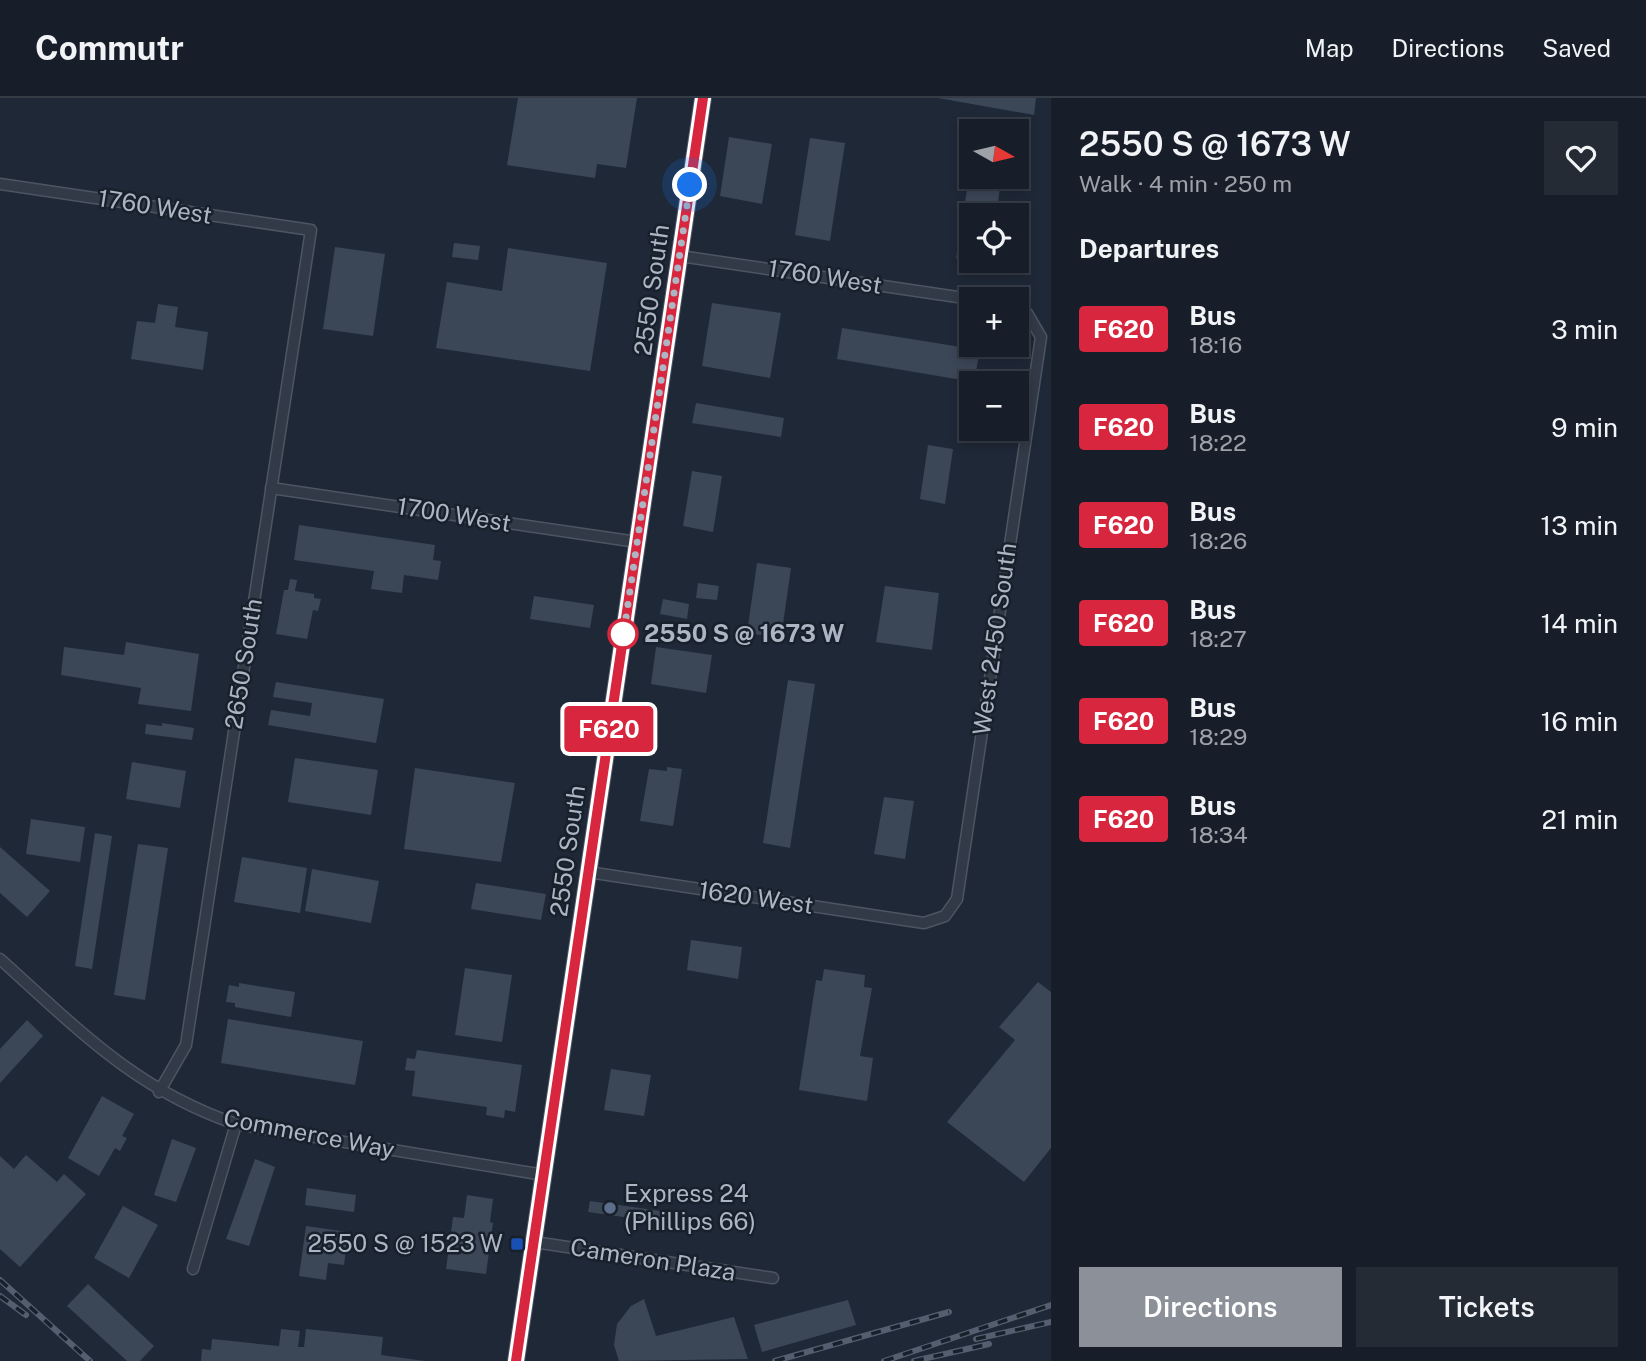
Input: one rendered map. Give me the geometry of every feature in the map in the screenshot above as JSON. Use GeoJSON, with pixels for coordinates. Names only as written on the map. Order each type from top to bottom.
{"type":"FeatureCollection","features":[{"type":"Feature","properties":{"kind":"main road","name":"2550 South"},"geometry":{"type":"LineString","coordinates":[[516,1361],[703,98]]}},
{"type":"Feature","properties":{"kind":"street","name":"1760 West"},"geometry":{"type":"LineString","coordinates":[[0,184],[311,230]]}},
{"type":"Feature","properties":{"kind":"street","name":"2650 South"},"geometry":{"type":"LineString","coordinates":[[159,1092],[186,1045],[311,230]]}},
{"type":"Feature","properties":{"kind":"street","name":"1760 West"},"geometry":{"type":"LineString","coordinates":[[680,256],[959,297]]}},
{"type":"Feature","properties":{"kind":"street","name":"West 2450 South"},"geometry":{"type":"LineString","coordinates":[[924,923],[945,916],[957,899],[1041,337],[1029,316]]}},
{"type":"Feature","properties":{"kind":"street","name":"1700 West"},"geometry":{"type":"LineString","coordinates":[[271,488],[637,542]]}},
{"type":"Feature","properties":{"kind":"street","name":"1620 West"},"geometry":{"type":"LineString","coordinates":[[588,872],[924,923]]}},
{"type":"Feature","properties":{"kind":"street","name":"Commerce Way"},"geometry":{"type":"LineString","coordinates":[[0,959],[108,1056],[159,1092],[198,1111],[236,1124],[544,1175]]}},
{"type":"Feature","properties":{"kind":"street"},"geometry":{"type":"LineString","coordinates":[[193,1269],[236,1124]]}},
{"type":"Feature","properties":{"kind":"street","name":"Cameron Plaza"},"geometry":{"type":"LineString","coordinates":[[534,1242],[773,1278]]}},
{"type":"Feature","properties":{"kind":"building"},"geometry":{"type":"Polygon","coordinates":[[[518,98],[637,98],[626,168],[597,164],[595,178],[507,165],[518,98]]]}},
{"type":"Feature","properties":{"kind":"building"},"geometry":{"type":"Polygon","coordinates":[[[938,98],[1036,98],[1034,115],[938,98]]]}},
{"type":"Feature","properties":{"kind":"building"},"geometry":{"type":"Polygon","coordinates":[[[729,137],[772,144],[762,204],[720,196],[729,137]]]}},
{"type":"Feature","properties":{"kind":"building"},"geometry":{"type":"Polygon","coordinates":[[[810,138],[845,143],[830,241],[795,235],[810,138]]]}},
{"type":"Feature","properties":{"kind":"building"},"geometry":{"type":"Polygon","coordinates":[[[967,189],[1000,189],[998,203],[965,203],[967,189]]]}},
{"type":"Feature","properties":{"kind":"building"},"geometry":{"type":"Polygon","coordinates":[[[454,243],[480,246],[478,260],[452,257],[454,243]]]}},
{"type":"Feature","properties":{"kind":"building"},"geometry":{"type":"Polygon","coordinates":[[[335,247],[385,254],[373,336],[323,329],[335,247]]]}},
{"type":"Feature","properties":{"kind":"building"},"geometry":{"type":"Polygon","coordinates":[[[508,248],[607,263],[590,371],[436,348],[447,282],[502,291],[508,248]]]}},
{"type":"Feature","properties":{"kind":"building"},"geometry":{"type":"Polygon","coordinates":[[[712,303],[781,313],[770,378],[702,366],[712,303]]]}},
{"type":"Feature","properties":{"kind":"building"},"geometry":{"type":"Polygon","coordinates":[[[158,304],[178,307],[175,327],[208,332],[203,370],[131,359],[137,321],[155,323],[158,304]]]}},
{"type":"Feature","properties":{"kind":"building"},"geometry":{"type":"Polygon","coordinates":[[[842,328],[959,347],[959,357],[979,357],[976,371],[959,371],[959,379],[837,359],[842,328]]]}},
{"type":"Feature","properties":{"kind":"building"},"geometry":{"type":"Polygon","coordinates":[[[696,403],[784,418],[781,437],[692,423],[696,403]]]}},
{"type":"Feature","properties":{"kind":"building"},"geometry":{"type":"Polygon","coordinates":[[[928,445],[953,449],[945,504],[920,499],[928,445]]]}},
{"type":"Feature","properties":{"kind":"building"},"geometry":{"type":"Polygon","coordinates":[[[692,471],[722,476],[713,532],[683,526],[692,471]]]}},
{"type":"Feature","properties":{"kind":"building"},"geometry":{"type":"Polygon","coordinates":[[[299,525],[435,545],[433,560],[441,561],[438,580],[404,575],[402,593],[371,589],[374,571],[294,560],[299,525]]]}},
{"type":"Feature","properties":{"kind":"building"},"geometry":{"type":"Polygon","coordinates":[[[757,563],[791,568],[781,638],[747,633],[757,563]]]}},
{"type":"Feature","properties":{"kind":"building"},"geometry":{"type":"Polygon","coordinates":[[[290,579],[297,580],[295,591],[314,594],[314,598],[321,599],[318,611],[313,610],[307,639],[276,634],[284,590],[288,590],[290,579]]]}},
{"type":"Feature","properties":{"kind":"building"},"geometry":{"type":"Polygon","coordinates":[[[698,583],[719,586],[717,600],[696,598],[698,583]]]}},
{"type":"Feature","properties":{"kind":"building"},"geometry":{"type":"Polygon","coordinates":[[[885,586],[939,593],[932,650],[876,642],[885,586]]]}},
{"type":"Feature","properties":{"kind":"building"},"geometry":{"type":"Polygon","coordinates":[[[534,596],[594,605],[590,628],[530,619],[534,596]]]}},
{"type":"Feature","properties":{"kind":"building"},"geometry":{"type":"Polygon","coordinates":[[[663,599],[689,604],[687,619],[660,614],[663,599]]]}},
{"type":"Feature","properties":{"kind":"building"},"geometry":{"type":"Polygon","coordinates":[[[126,642],[199,654],[191,711],[138,704],[141,688],[61,675],[64,647],[124,655],[126,642]]]}},
{"type":"Feature","properties":{"kind":"building"},"geometry":{"type":"Polygon","coordinates":[[[656,647],[712,655],[706,693],[651,684],[656,647]]]}},
{"type":"Feature","properties":{"kind":"building"},"geometry":{"type":"Polygon","coordinates":[[[788,680],[815,684],[790,848],[763,843],[788,680]]]}},
{"type":"Feature","properties":{"kind":"building"},"geometry":{"type":"Polygon","coordinates":[[[276,682],[384,699],[376,743],[268,725],[271,710],[310,716],[312,703],[273,697],[276,682]]]}},
{"type":"Feature","properties":{"kind":"building"},"geometry":{"type":"Polygon","coordinates":[[[162,723],[194,728],[192,740],[145,734],[146,724],[162,726],[162,723]]]}},
{"type":"Feature","properties":{"kind":"building"},"geometry":{"type":"Polygon","coordinates":[[[295,758],[378,770],[371,815],[288,802],[295,758]]]}},
{"type":"Feature","properties":{"kind":"building"},"geometry":{"type":"Polygon","coordinates":[[[132,762],[186,771],[180,808],[126,799],[132,762]]]}},
{"type":"Feature","properties":{"kind":"building"},"geometry":{"type":"Polygon","coordinates":[[[667,767],[682,769],[673,826],[640,821],[649,769],[667,771],[667,767]]]}},
{"type":"Feature","properties":{"kind":"building"},"geometry":{"type":"Polygon","coordinates":[[[415,768],[515,783],[501,862],[404,849],[415,768]]]}},
{"type":"Feature","properties":{"kind":"building"},"geometry":{"type":"Polygon","coordinates":[[[884,797],[914,801],[905,859],[874,854],[884,797]]]}},
{"type":"Feature","properties":{"kind":"building"},"geometry":{"type":"Polygon","coordinates":[[[31,819],[85,827],[80,862],[26,854],[31,819]]]}},
{"type":"Feature","properties":{"kind":"building"},"geometry":{"type":"Polygon","coordinates":[[[95,833],[112,836],[92,969],[75,966],[95,833]]]}},
{"type":"Feature","properties":{"kind":"building"},"geometry":{"type":"Polygon","coordinates":[[[138,844],[168,848],[145,1000],[114,995],[138,844]]]}},
{"type":"Feature","properties":{"kind":"building"},"geometry":{"type":"Polygon","coordinates":[[[0,847],[50,891],[27,917],[0,893],[0,847]]]}},
{"type":"Feature","properties":{"kind":"building"},"geometry":{"type":"Polygon","coordinates":[[[242,857],[307,868],[300,913],[234,902],[242,857]]]}},
{"type":"Feature","properties":{"kind":"building"},"geometry":{"type":"Polygon","coordinates":[[[312,869],[379,881],[371,923],[305,911],[312,869]]]}},
{"type":"Feature","properties":{"kind":"building"},"geometry":{"type":"Polygon","coordinates":[[[476,883],[546,894],[541,920],[471,909],[476,883]]]}},
{"type":"Feature","properties":{"kind":"building"},"geometry":{"type":"Polygon","coordinates":[[[691,940],[742,947],[738,979],[687,970],[691,940]]]}},
{"type":"Feature","properties":{"kind":"building"},"geometry":{"type":"Polygon","coordinates":[[[465,968],[512,975],[502,1042],[455,1035],[465,968]]]}},
{"type":"Feature","properties":{"kind":"building"},"geometry":{"type":"Polygon","coordinates":[[[824,969],[865,975],[864,987],[872,988],[860,1056],[873,1058],[867,1101],[799,1090],[816,980],[822,981],[824,969]]]}},
{"type":"Feature","properties":{"kind":"building"},"geometry":{"type":"Polygon","coordinates":[[[1038,982],[1051,992],[1051,1148],[1024,1182],[947,1122],[1015,1040],[999,1027],[1038,982]]]}},
{"type":"Feature","properties":{"kind":"building"},"geometry":{"type":"Polygon","coordinates":[[[239,983],[295,992],[291,1017],[235,1007],[235,1003],[226,1002],[229,985],[239,987],[239,983]]]}},
{"type":"Feature","properties":{"kind":"building"},"geometry":{"type":"Polygon","coordinates":[[[228,1019],[363,1041],[355,1085],[221,1063],[228,1019]]]}},
{"type":"Feature","properties":{"kind":"building"},"geometry":{"type":"Polygon","coordinates":[[[27,1020],[43,1036],[0,1083],[0,1049],[27,1020]]]}},
{"type":"Feature","properties":{"kind":"building"},"geometry":{"type":"Polygon","coordinates":[[[417,1050],[522,1065],[515,1112],[505,1110],[504,1118],[486,1115],[487,1107],[412,1096],[415,1071],[405,1070],[407,1058],[415,1059],[417,1050]]]}},
{"type":"Feature","properties":{"kind":"building"},"geometry":{"type":"Polygon","coordinates":[[[611,1069],[651,1075],[644,1116],[604,1110],[611,1069]]]}},
{"type":"Feature","properties":{"kind":"building"},"geometry":{"type":"Polygon","coordinates":[[[102,1096],[134,1114],[122,1136],[127,1138],[120,1151],[115,1148],[99,1176],[68,1158],[102,1096]]]}},
{"type":"Feature","properties":{"kind":"building"},"geometry":{"type":"Polygon","coordinates":[[[172,1139],[196,1148],[176,1202],[154,1195],[172,1139]]]}},
{"type":"Feature","properties":{"kind":"building"},"geometry":{"type":"Polygon","coordinates":[[[26,1155],[57,1182],[64,1174],[86,1194],[20,1267],[0,1249],[0,1156],[14,1169],[26,1155]]]}},
{"type":"Feature","properties":{"kind":"building"},"geometry":{"type":"Polygon","coordinates":[[[255,1159],[275,1167],[249,1246],[226,1239],[255,1159]]]}},
{"type":"Feature","properties":{"kind":"building"},"geometry":{"type":"Polygon","coordinates":[[[307,1188],[356,1195],[354,1212],[305,1205],[307,1188]]]}},
{"type":"Feature","properties":{"kind":"building"},"geometry":{"type":"Polygon","coordinates":[[[467,1195],[493,1199],[490,1222],[493,1223],[486,1274],[446,1269],[453,1217],[464,1218],[467,1195]]]}},
{"type":"Feature","properties":{"kind":"building"},"geometry":{"type":"Polygon","coordinates":[[[590,1201],[668,1212],[666,1223],[588,1212],[590,1201]]]}},
{"type":"Feature","properties":{"kind":"building"},"geometry":{"type":"Polygon","coordinates":[[[123,1206],[158,1225],[129,1278],[94,1258],[123,1206]]]}},
{"type":"Feature","properties":{"kind":"building"},"geometry":{"type":"Polygon","coordinates":[[[306,1226],[348,1232],[344,1265],[328,1263],[326,1280],[299,1276],[306,1226]]]}},
{"type":"Feature","properties":{"kind":"building"},"geometry":{"type":"Polygon","coordinates":[[[88,1284],[154,1346],[140,1361],[127,1361],[67,1306],[88,1284]]]}},
{"type":"Feature","properties":{"kind":"building"},"geometry":{"type":"Polygon","coordinates":[[[644,1299],[656,1336],[734,1317],[748,1359],[619,1361],[614,1345],[617,1324],[631,1306],[644,1299]]]}},
{"type":"Feature","properties":{"kind":"building"},"geometry":{"type":"Polygon","coordinates":[[[848,1300],[856,1325],[762,1352],[754,1325],[848,1300]]]}},
{"type":"Feature","properties":{"kind":"building"},"geometry":{"type":"Polygon","coordinates":[[[281,1329],[300,1331],[298,1347],[304,1347],[306,1329],[383,1337],[381,1355],[425,1361],[201,1361],[202,1349],[211,1350],[212,1339],[279,1346],[281,1329]]]}},
{"type":"Feature","properties":{"kind":"railway"},"geometry":{"type":"LineString","coordinates":[[0,1280],[90,1361]]}},
{"type":"Feature","properties":{"kind":"railway"},"geometry":{"type":"LineString","coordinates":[[0,1296],[26,1315]]}},
{"type":"Feature","properties":{"kind":"railway"},"geometry":{"type":"LineString","coordinates":[[884,1361],[1051,1305]]}},
{"type":"Feature","properties":{"kind":"railway"},"geometry":{"type":"LineString","coordinates":[[775,1361],[949,1312]]}},
{"type":"Feature","properties":{"kind":"railway"},"geometry":{"type":"LineString","coordinates":[[976,1339],[1051,1322]]}},
{"type":"Feature","properties":{"kind":"railway"},"geometry":{"type":"LineString","coordinates":[[914,1361],[989,1344]]}},
{"type":"Feature","properties":{"kind":"bus line","name":"F620"},"geometry":{"type":"LineString","coordinates":[[516,1361],[703,98]]}},
{"type":"Feature","properties":{"kind":"place","name":"2550 S @ 1673 W"},"geometry":{"type":"Point","coordinates":[623,634]}},
{"type":"Feature","properties":{"kind":"place","name":"Express 24 (Phillips 66)"},"geometry":{"type":"Point","coordinates":[610,1208]}},
{"type":"Feature","properties":{"kind":"place","name":"2550 S @ 1523 W"},"geometry":{"type":"Point","coordinates":[517,1244]}},
{"type":"Feature","properties":{"kind":"route"},"geometry":{"type":"LineString","coordinates":[[623,634],[623,638],[690,185]]}}]}
